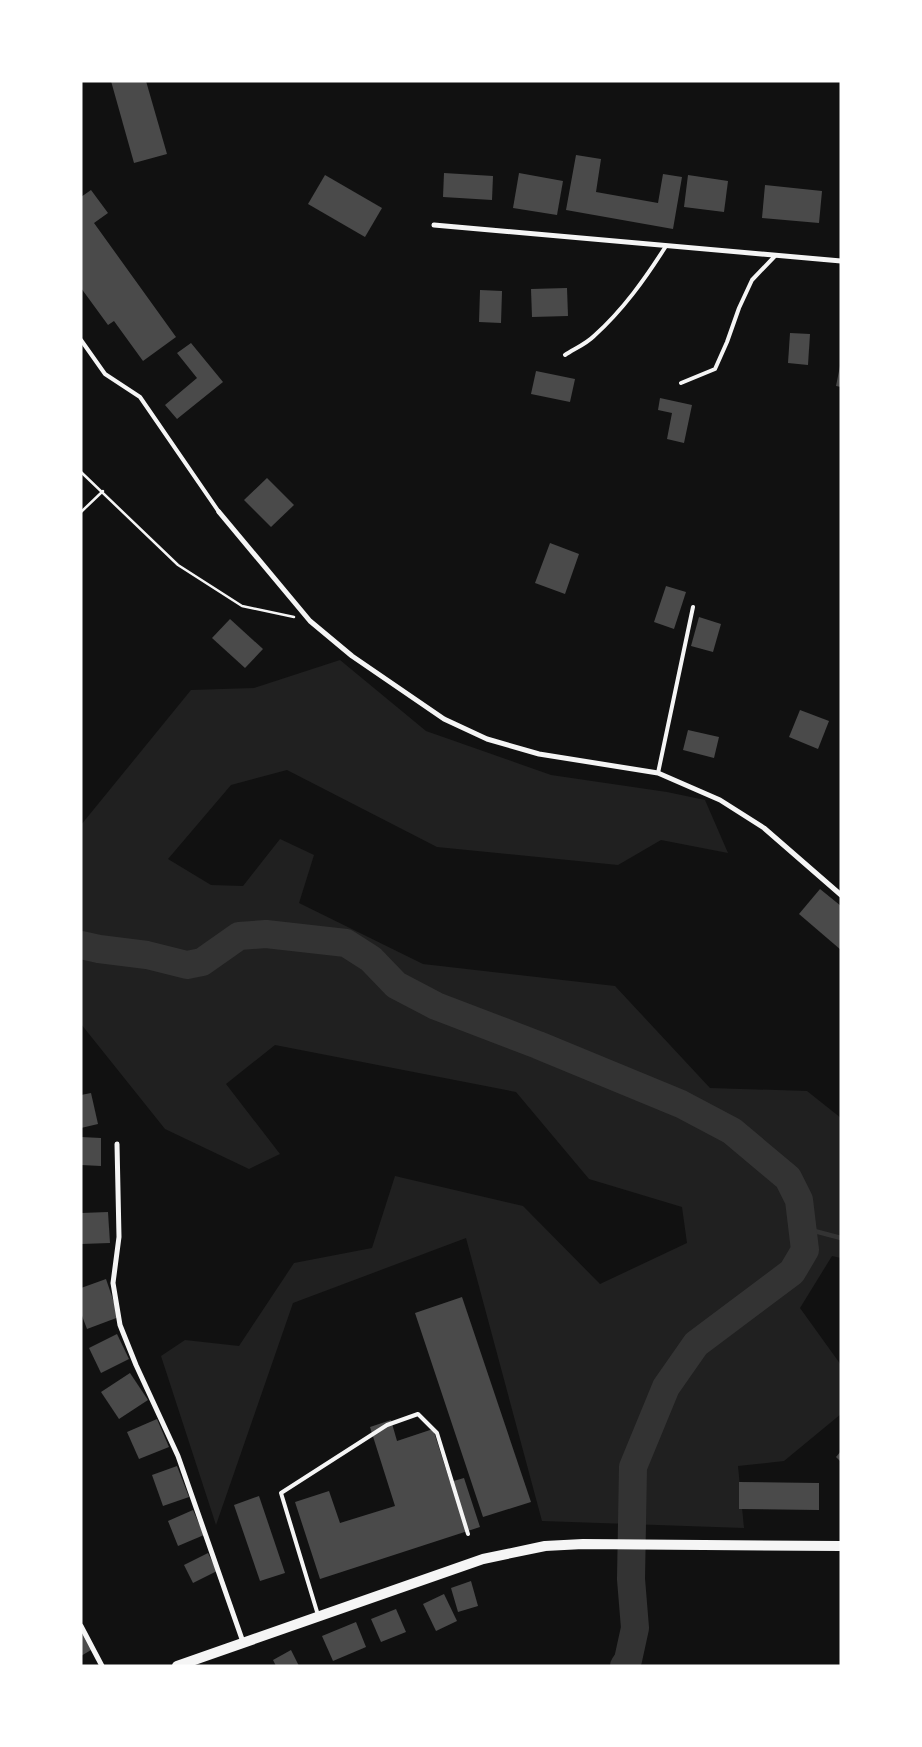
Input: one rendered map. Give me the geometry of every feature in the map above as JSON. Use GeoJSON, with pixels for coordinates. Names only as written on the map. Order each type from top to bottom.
{"type":"FeatureCollection","features":[{"type":"Feature","properties":{"kind":"main road"},"geometry":{"type":"LineString","coordinates":[[176,1666],[483,1559],[545,1546],[583,1544],[841,1546]]}},
{"type":"Feature","properties":{"kind":"street"},"geometry":{"type":"LineString","coordinates":[[434,225],[841,261]]}},
{"type":"Feature","properties":{"kind":"street"},"geometry":{"type":"LineString","coordinates":[[219,512],[310,621],[352,656],[444,719],[488,739],[539,754],[658,773],[720,800],[764,828],[841,895]]}},
{"type":"Feature","properties":{"kind":"street"},"geometry":{"type":"LineString","coordinates":[[117,1144],[119,1237],[113,1283],[120,1325],[136,1365],[178,1456],[243,1642]]}},
{"type":"Feature","properties":{"kind":"street"},"geometry":{"type":"LineString","coordinates":[[81,1626],[102,1666]]}},
{"type":"Feature","properties":{"kind":"lane"},"geometry":{"type":"LineString","coordinates":[[565,355],[593,337],[621,308],[642,283],[666,246]]}},
{"type":"Feature","properties":{"kind":"lane"},"geometry":{"type":"LineString","coordinates":[[681,383],[715,369],[752,280],[775,256]]}},
{"type":"Feature","properties":{"kind":"lane"},"geometry":{"type":"LineString","coordinates":[[81,340],[105,374],[140,397],[219,512]]}},
{"type":"Feature","properties":{"kind":"lane"},"geometry":{"type":"LineString","coordinates":[[658,773],[693,607]]}},
{"type":"Feature","properties":{"kind":"lane"},"geometry":{"type":"LineString","coordinates":[[318,1615],[281,1493],[387,1425],[418,1414],[437,1433],[468,1534]]}},
{"type":"Feature","properties":{"kind":"path"},"geometry":{"type":"LineString","coordinates":[[81,472],[103,491],[178,565],[242,606],[310,621]]}},
{"type":"Feature","properties":{"kind":"path"},"geometry":{"type":"LineString","coordinates":[[81,512],[97,499],[103,491]]}},
{"type":"Feature","properties":{"kind":"shaded area"},"geometry":{"type":"Polygon","coordinates":[[[340,660],[426,731],[551,775],[667,792],[705,800],[728,853],[661,840],[618,865],[437,847],[287,770],[231,785],[168,859],[211,885],[243,886],[280,839],[314,855],[299,903],[423,964],[615,986],[710,1088],[807,1091],[841,1118],[841,1258],[832,1256],[800,1308],[841,1365],[841,1414],[784,1461],[738,1466],[744,1528],[542,1521],[466,1238],[293,1303],[216,1525],[161,1356],[185,1340],[239,1346],[294,1263],[372,1248],[395,1176],[523,1206],[600,1284],[687,1243],[682,1207],[589,1179],[516,1092],[275,1045],[226,1084],[280,1154],[249,1169],[165,1129],[81,1024],[81,825],[191,690],[254,688],[340,660]]]}},
{"type":"Feature","properties":{"kind":"building"},"geometry":{"type":"Polygon","coordinates":[[[111,81],[146,81],[167,154],[134,163],[111,81]]]}},
{"type":"Feature","properties":{"kind":"building"},"geometry":{"type":"Polygon","coordinates":[[[576,155],[601,159],[596,192],[658,203],[663,174],[682,177],[673,229],[566,210],[576,155]]]}},
{"type":"Feature","properties":{"kind":"building"},"geometry":{"type":"Polygon","coordinates":[[[444,173],[493,176],[492,200],[443,197],[444,173]]]}},
{"type":"Feature","properties":{"kind":"building"},"geometry":{"type":"Polygon","coordinates":[[[519,173],[563,181],[557,215],[513,208],[519,173]]]}},
{"type":"Feature","properties":{"kind":"building"},"geometry":{"type":"Polygon","coordinates":[[[325,175],[382,208],[365,237],[308,204],[325,175]]]}},
{"type":"Feature","properties":{"kind":"building"},"geometry":{"type":"Polygon","coordinates":[[[688,175],[728,181],[724,212],[684,207],[688,175]]]}},
{"type":"Feature","properties":{"kind":"building"},"geometry":{"type":"Polygon","coordinates":[[[765,185],[822,191],[819,223],[762,218],[765,185]]]}},
{"type":"Feature","properties":{"kind":"building"},"geometry":{"type":"Polygon","coordinates":[[[91,190],[108,213],[94,223],[176,337],[143,361],[114,321],[108,325],[81,288],[81,197],[91,190]]]}},
{"type":"Feature","properties":{"kind":"building"},"geometry":{"type":"Polygon","coordinates":[[[567,288],[568,316],[532,317],[531,289],[567,288]]]}},
{"type":"Feature","properties":{"kind":"building"},"geometry":{"type":"Polygon","coordinates":[[[480,290],[502,291],[501,323],[479,322],[480,290]]]}},
{"type":"Feature","properties":{"kind":"building"},"geometry":{"type":"Polygon","coordinates":[[[790,333],[810,334],[808,365],[788,363],[790,333]]]}},
{"type":"Feature","properties":{"kind":"building"},"geometry":{"type":"Polygon","coordinates":[[[191,343],[223,382],[177,419],[165,405],[197,378],[177,353],[191,343]]]}},
{"type":"Feature","properties":{"kind":"building"},"geometry":{"type":"Polygon","coordinates":[[[841,366],[841,387],[836,386],[841,366]]]}},
{"type":"Feature","properties":{"kind":"building"},"geometry":{"type":"Polygon","coordinates":[[[536,371],[575,379],[570,402],[531,394],[536,371]]]}},
{"type":"Feature","properties":{"kind":"building"},"geometry":{"type":"Polygon","coordinates":[[[660,398],[692,405],[684,443],[667,439],[672,413],[658,410],[660,398]]]}},
{"type":"Feature","properties":{"kind":"building"},"geometry":{"type":"Polygon","coordinates":[[[267,478],[294,505],[271,527],[244,500],[267,478]]]}},
{"type":"Feature","properties":{"kind":"building"},"geometry":{"type":"Polygon","coordinates":[[[550,543],[579,554],[565,594],[535,583],[550,543]]]}},
{"type":"Feature","properties":{"kind":"building"},"geometry":{"type":"Polygon","coordinates":[[[666,586],[686,592],[674,629],[654,622],[666,586]]]}},
{"type":"Feature","properties":{"kind":"building"},"geometry":{"type":"Polygon","coordinates":[[[699,617],[721,624],[713,652],[691,646],[699,617]]]}},
{"type":"Feature","properties":{"kind":"building"},"geometry":{"type":"Polygon","coordinates":[[[230,619],[263,649],[245,668],[212,638],[230,619]]]}},
{"type":"Feature","properties":{"kind":"building"},"geometry":{"type":"Polygon","coordinates":[[[800,710],[829,721],[818,749],[789,737],[800,710]]]}},
{"type":"Feature","properties":{"kind":"building"},"geometry":{"type":"Polygon","coordinates":[[[688,730],[719,737],[714,758],[683,750],[688,730]]]}},
{"type":"Feature","properties":{"kind":"building"},"geometry":{"type":"Polygon","coordinates":[[[820,889],[841,906],[841,950],[799,914],[820,889]]]}},
{"type":"Feature","properties":{"kind":"building"},"geometry":{"type":"Polygon","coordinates":[[[91,1093],[98,1124],[81,1128],[81,1095],[91,1093]]]}},
{"type":"Feature","properties":{"kind":"building"},"geometry":{"type":"Polygon","coordinates":[[[81,1137],[101,1138],[101,1166],[81,1165],[81,1137]]]}},
{"type":"Feature","properties":{"kind":"building"},"geometry":{"type":"Polygon","coordinates":[[[108,1212],[110,1243],[81,1244],[81,1213],[108,1212]]]}},
{"type":"Feature","properties":{"kind":"building"},"geometry":{"type":"Polygon","coordinates":[[[106,1279],[119,1317],[87,1329],[81,1313],[81,1288],[106,1279]]]}},
{"type":"Feature","properties":{"kind":"building"},"geometry":{"type":"Polygon","coordinates":[[[462,1297],[531,1502],[483,1517],[415,1313],[462,1297]]]}},
{"type":"Feature","properties":{"kind":"building"},"geometry":{"type":"Polygon","coordinates":[[[117,1334],[129,1359],[101,1373],[89,1348],[117,1334]]]}},
{"type":"Feature","properties":{"kind":"building"},"geometry":{"type":"Polygon","coordinates":[[[130,1373],[148,1400],[119,1419],[101,1392],[130,1373]]]}},
{"type":"Feature","properties":{"kind":"building"},"geometry":{"type":"Polygon","coordinates":[[[157,1419],[169,1447],[139,1459],[127,1432],[157,1419]]]}},
{"type":"Feature","properties":{"kind":"building"},"geometry":{"type":"Polygon","coordinates":[[[391,1420],[397,1441],[433,1429],[450,1482],[464,1478],[480,1527],[320,1579],[295,1502],[329,1491],[340,1523],[395,1506],[370,1427],[391,1420]]]}},
{"type":"Feature","properties":{"kind":"building"},"geometry":{"type":"Polygon","coordinates":[[[841,1451],[841,1462],[836,1457],[841,1451]]]}},
{"type":"Feature","properties":{"kind":"building"},"geometry":{"type":"Polygon","coordinates":[[[177,1466],[189,1497],[163,1506],[152,1475],[177,1466]]]}},
{"type":"Feature","properties":{"kind":"building"},"geometry":{"type":"Polygon","coordinates":[[[739,1482],[819,1483],[819,1510],[739,1509],[739,1482]]]}},
{"type":"Feature","properties":{"kind":"building"},"geometry":{"type":"Polygon","coordinates":[[[259,1496],[285,1573],[260,1581],[234,1505],[259,1496]]]}},
{"type":"Feature","properties":{"kind":"building"},"geometry":{"type":"Polygon","coordinates":[[[193,1510],[204,1535],[178,1546],[168,1521],[193,1510]]]}},
{"type":"Feature","properties":{"kind":"building"},"geometry":{"type":"Polygon","coordinates":[[[208,1553],[217,1571],[193,1583],[184,1565],[208,1553]]]}},
{"type":"Feature","properties":{"kind":"building"},"geometry":{"type":"Polygon","coordinates":[[[471,1581],[478,1606],[458,1612],[451,1588],[471,1581]]]}},
{"type":"Feature","properties":{"kind":"building"},"geometry":{"type":"Polygon","coordinates":[[[444,1594],[457,1621],[436,1631],[423,1604],[444,1594]]]}},
{"type":"Feature","properties":{"kind":"building"},"geometry":{"type":"Polygon","coordinates":[[[396,1609],[406,1632],[381,1642],[371,1619],[396,1609]]]}},
{"type":"Feature","properties":{"kind":"building"},"geometry":{"type":"Polygon","coordinates":[[[356,1622],[366,1647],[333,1661],[322,1636],[356,1622]]]}},
{"type":"Feature","properties":{"kind":"building"},"geometry":{"type":"Polygon","coordinates":[[[81,1632],[91,1650],[81,1656],[81,1632]]]}},
{"type":"Feature","properties":{"kind":"building"},"geometry":{"type":"Polygon","coordinates":[[[291,1650],[299,1666],[276,1666],[273,1660],[291,1650]]]}},
{"type":"Feature","properties":{"kind":"waterway"},"geometry":{"type":"LineString","coordinates":[[81,945],[147,955],[187,965],[202,962],[239,936],[266,934],[346,943],[371,959],[396,985],[436,1006],[538,1045],[681,1104],[732,1131],[788,1178],[799,1200],[805,1250],[792,1272],[696,1344],[666,1387],[633,1467],[631,1579],[635,1628],[628,1660],[624,1666]]}},
{"type":"Feature","properties":{"kind":"waterway"},"geometry":{"type":"LineString","coordinates":[[803,1228],[841,1238]]}}]}
